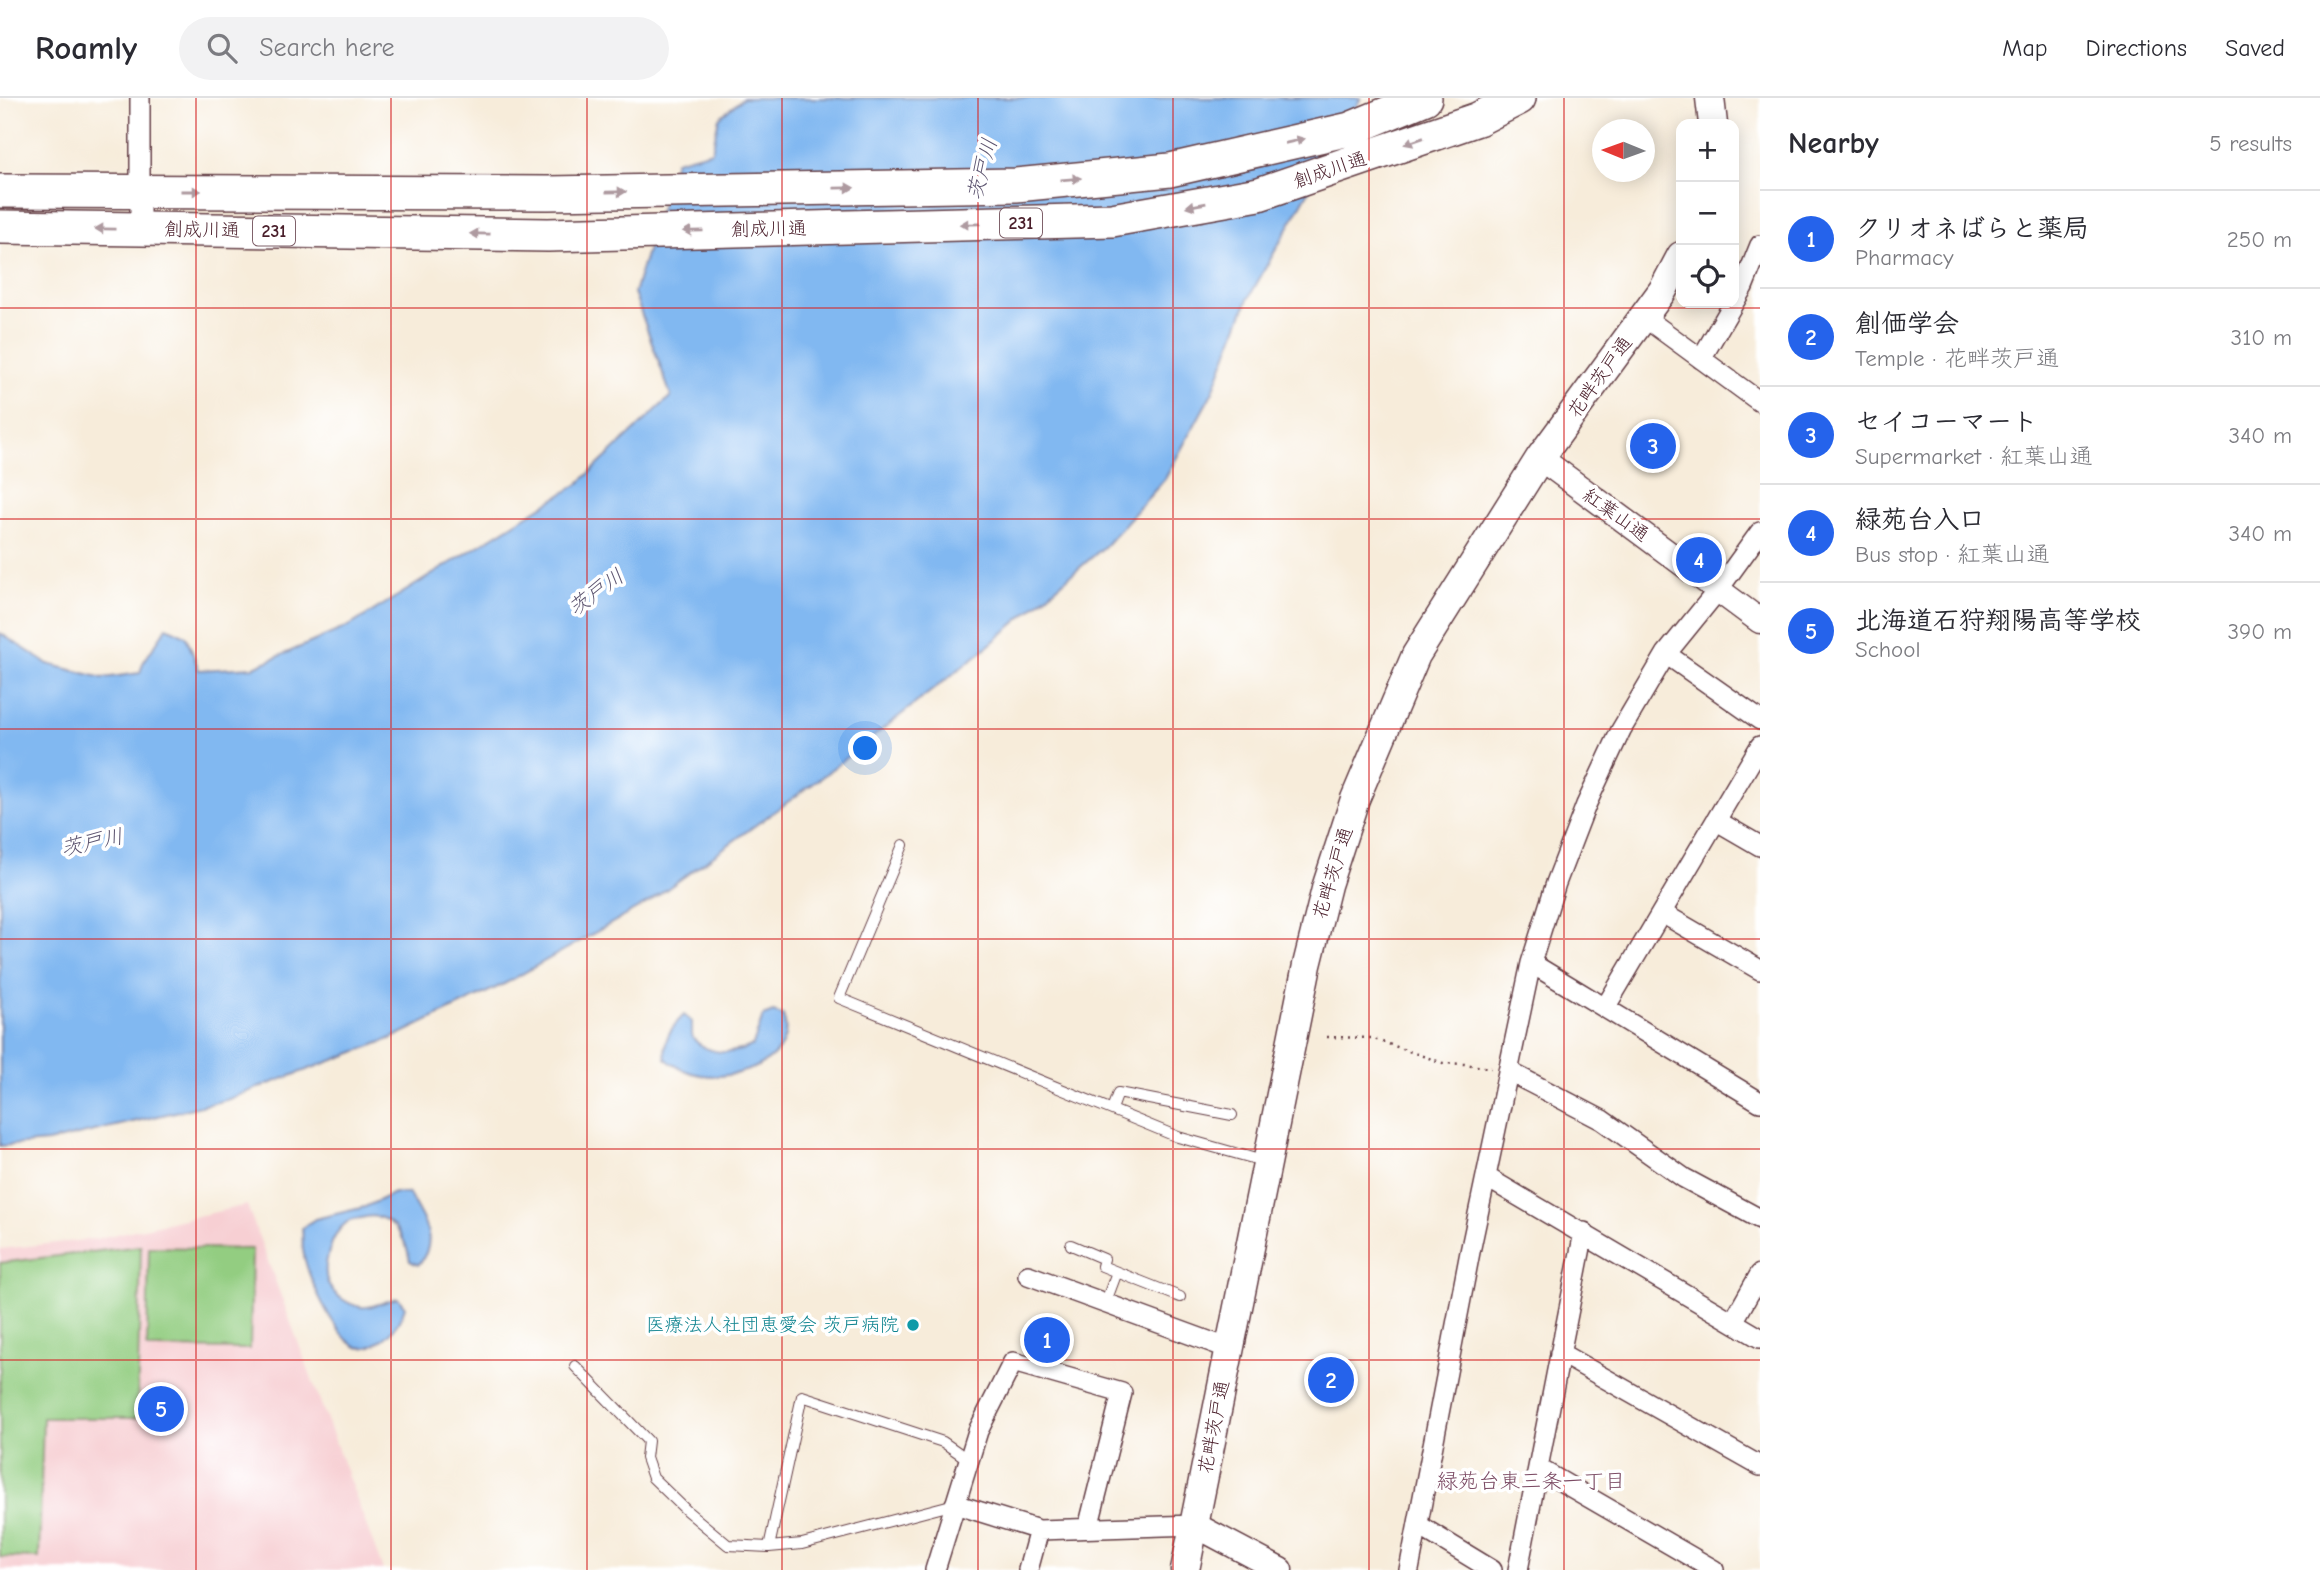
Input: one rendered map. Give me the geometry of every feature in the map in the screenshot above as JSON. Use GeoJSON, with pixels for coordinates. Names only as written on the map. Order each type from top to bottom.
{"type":"FeatureCollection","features":[{"type":"Feature","properties":{"kind":"highway","name":"創成川通"},"geometry":{"type":"LineString","coordinates":[[0,191],[548,193],[1016,185],[1170,170],[1350,129],[1425,98]]}},
{"type":"Feature","properties":{"kind":"highway","name":"創成川通"},"geometry":{"type":"LineString","coordinates":[[0,227],[548,235],[1112,220],[1259,194],[1478,119],[1519,98]]}},
{"type":"Feature","properties":{"kind":"main road"},"geometry":{"type":"LineString","coordinates":[[1710,98],[1712,119]]}},
{"type":"Feature","properties":{"kind":"main road","name":"花畔茨戸通"},"geometry":{"type":"LineString","coordinates":[[1185,1570],[1307,965],[1327,885],[1355,799],[1416,654],[1540,458],[1644,317],[1676,265]]}},
{"type":"Feature","properties":{"kind":"street"},"geometry":{"type":"LineString","coordinates":[[140,98],[140,229]]}},
{"type":"Feature","properties":{"kind":"street"},"geometry":{"type":"LineString","coordinates":[[1701,359],[1744,287],[1760,244]]}},
{"type":"Feature","properties":{"kind":"street"},"geometry":{"type":"LineString","coordinates":[[1644,317],[1760,402]]}},
{"type":"Feature","properties":{"kind":"street","name":"紅葉山通"},"geometry":{"type":"LineString","coordinates":[[1540,458],[1760,621]]}},
{"type":"Feature","properties":{"kind":"street"},"geometry":{"type":"LineString","coordinates":[[1409,1570],[1531,963],[1556,883],[1586,805],[1621,730],[1666,654],[1718,590],[1760,532]]}},
{"type":"Feature","properties":{"kind":"street"},"geometry":{"type":"LineString","coordinates":[[1666,654],[1760,720]]}},
{"type":"Feature","properties":{"kind":"street"},"geometry":{"type":"LineString","coordinates":[[1605,1008],[1760,746]]}},
{"type":"Feature","properties":{"kind":"street"},"geometry":{"type":"LineString","coordinates":[[1717,821],[1760,846]]}},
{"type":"Feature","properties":{"kind":"street"},"geometry":{"type":"LineString","coordinates":[[1662,913],[1760,970]]}},
{"type":"Feature","properties":{"kind":"street"},"geometry":{"type":"LineString","coordinates":[[1531,963],[1760,1102]]}},
{"type":"Feature","properties":{"kind":"street"},"geometry":{"type":"LineString","coordinates":[[1508,1071],[1602,1121],[1684,1178],[1760,1219]]}},
{"type":"Feature","properties":{"kind":"street"},"geometry":{"type":"LineString","coordinates":[[1486,1177],[1584,1232],[1760,1338]]}},
{"type":"Feature","properties":{"kind":"street"},"geometry":{"type":"LineString","coordinates":[[1518,1570],[1584,1232]]}},
{"type":"Feature","properties":{"kind":"street"},"geometry":{"type":"LineString","coordinates":[[1733,1322],[1760,1274]]}},
{"type":"Feature","properties":{"kind":"street"},"geometry":{"type":"LineString","coordinates":[[1028,1275],[1230,1349]]}},
{"type":"Feature","properties":{"kind":"street"},"geometry":{"type":"LineString","coordinates":[[1560,1353],[1760,1466]]}},
{"type":"Feature","properties":{"kind":"street"},"geometry":{"type":"LineString","coordinates":[[935,1570],[978,1431],[1013,1362],[1122,1394],[1088,1528]]}},
{"type":"Feature","properties":{"kind":"street"},"geometry":{"type":"LineString","coordinates":[[1538,1468],[1714,1570]]}},
{"type":"Feature","properties":{"kind":"street"},"geometry":{"type":"LineString","coordinates":[[955,1504],[1039,1530],[1195,1525],[1280,1570]]}},
{"type":"Feature","properties":{"kind":"street"},"geometry":{"type":"LineString","coordinates":[[1418,1525],[1492,1570]]}},
{"type":"Feature","properties":{"kind":"street"},"geometry":{"type":"LineString","coordinates":[[1028,1570],[1039,1530]]}},
{"type":"Feature","properties":{"kind":"lane"},"geometry":{"type":"LineString","coordinates":[[902,845],[839,998],[1178,1137],[1267,1163]]}},
{"type":"Feature","properties":{"kind":"lane"},"geometry":{"type":"LineString","coordinates":[[1112,1110],[1118,1093],[1232,1115]]}},
{"type":"Feature","properties":{"kind":"lane"},"geometry":{"type":"LineString","coordinates":[[1070,1245],[1104,1259],[1102,1266],[1180,1297]]}},
{"type":"Feature","properties":{"kind":"lane"},"geometry":{"type":"LineString","coordinates":[[1105,1304],[1117,1272]]}},
{"type":"Feature","properties":{"kind":"lane"},"geometry":{"type":"LineString","coordinates":[[575,1366],[648,1441],[646,1458],[653,1478],[728,1545],[769,1547],[802,1544],[955,1504]]}},
{"type":"Feature","properties":{"kind":"lane"},"geometry":{"type":"LineString","coordinates":[[769,1547],[802,1396],[943,1442],[969,1460]]}},
{"type":"Feature","properties":{"kind":"path"},"geometry":{"type":"LineString","coordinates":[[1327,1037],[1371,1038],[1443,1063],[1464,1063],[1508,1071]]}},
{"type":"Feature","properties":{"kind":"shaded area"},"geometry":{"type":"Polygon","coordinates":[[[247,1205],[383,1570],[0,1570],[0,1249],[95,1239],[247,1205]]]}},
{"type":"Feature","properties":{"kind":"green space"},"geometry":{"type":"Polygon","coordinates":[[[141,1246],[137,1418],[43,1418],[39,1558],[0,1557],[0,1263],[141,1246]]]}},
{"type":"Feature","properties":{"kind":"green space"},"geometry":{"type":"Polygon","coordinates":[[[149,1247],[252,1249],[250,1349],[147,1348],[149,1247]]]}},
{"type":"Feature","properties":{"kind":"water","name":"茨戸川"},"geometry":{"type":"Polygon","coordinates":[[[743,98],[1361,98],[1248,299],[1212,393],[1165,479],[1105,546],[981,652],[814,783],[649,902],[506,983],[390,1039],[226,1100],[48,1142],[0,1146],[0,633],[48,664],[103,678],[140,673],[143,663],[167,627],[186,636],[199,670],[254,667],[349,626],[578,484],[671,396],[634,293],[675,161],[712,151],[719,118],[743,98]]]}},
{"type":"Feature","properties":{"kind":"water"},"geometry":{"type":"Polygon","coordinates":[[[773,1012],[783,1015],[786,1031],[782,1044],[774,1055],[747,1071],[716,1076],[701,1075],[682,1069],[666,1059],[669,1035],[684,1015],[692,1022],[692,1037],[698,1043],[713,1051],[729,1052],[753,1045],[763,1016],[773,1012]]]}},
{"type":"Feature","properties":{"kind":"water"},"geometry":{"type":"Polygon","coordinates":[[[394,1193],[409,1194],[427,1230],[428,1247],[418,1265],[410,1261],[405,1243],[395,1227],[388,1221],[371,1216],[349,1221],[341,1228],[332,1242],[327,1260],[328,1283],[337,1295],[347,1302],[365,1307],[398,1298],[405,1307],[390,1333],[370,1346],[360,1348],[338,1329],[322,1302],[305,1260],[302,1228],[315,1219],[365,1207],[394,1193]]]}},
{"type":"Feature","properties":{"kind":"place","name":"セイコーマート"},"geometry":{"type":"Point","coordinates":[1653,446]}},
{"type":"Feature","properties":{"kind":"place","name":"緑苑台入口"},"geometry":{"type":"Point","coordinates":[1699,560]}},
{"type":"Feature","properties":{"kind":"place","name":"医療法人社団恵愛会 茨戸病院"},"geometry":{"type":"Point","coordinates":[913,1325]}},
{"type":"Feature","properties":{"kind":"place","name":"クリオネばらと薬局"},"geometry":{"type":"Point","coordinates":[1047,1340]}},
{"type":"Feature","properties":{"kind":"place","name":"創価学会"},"geometry":{"type":"Point","coordinates":[1331,1380]}},
{"type":"Feature","properties":{"kind":"place","name":"北海道石狩翔陽高等学校"},"geometry":{"type":"Point","coordinates":[161,1409]}},
{"type":"Feature","properties":{"kind":"district","name":"緑苑台東三条一丁目"},"geometry":{"type":"Point","coordinates":[1531,1481]}}]}
